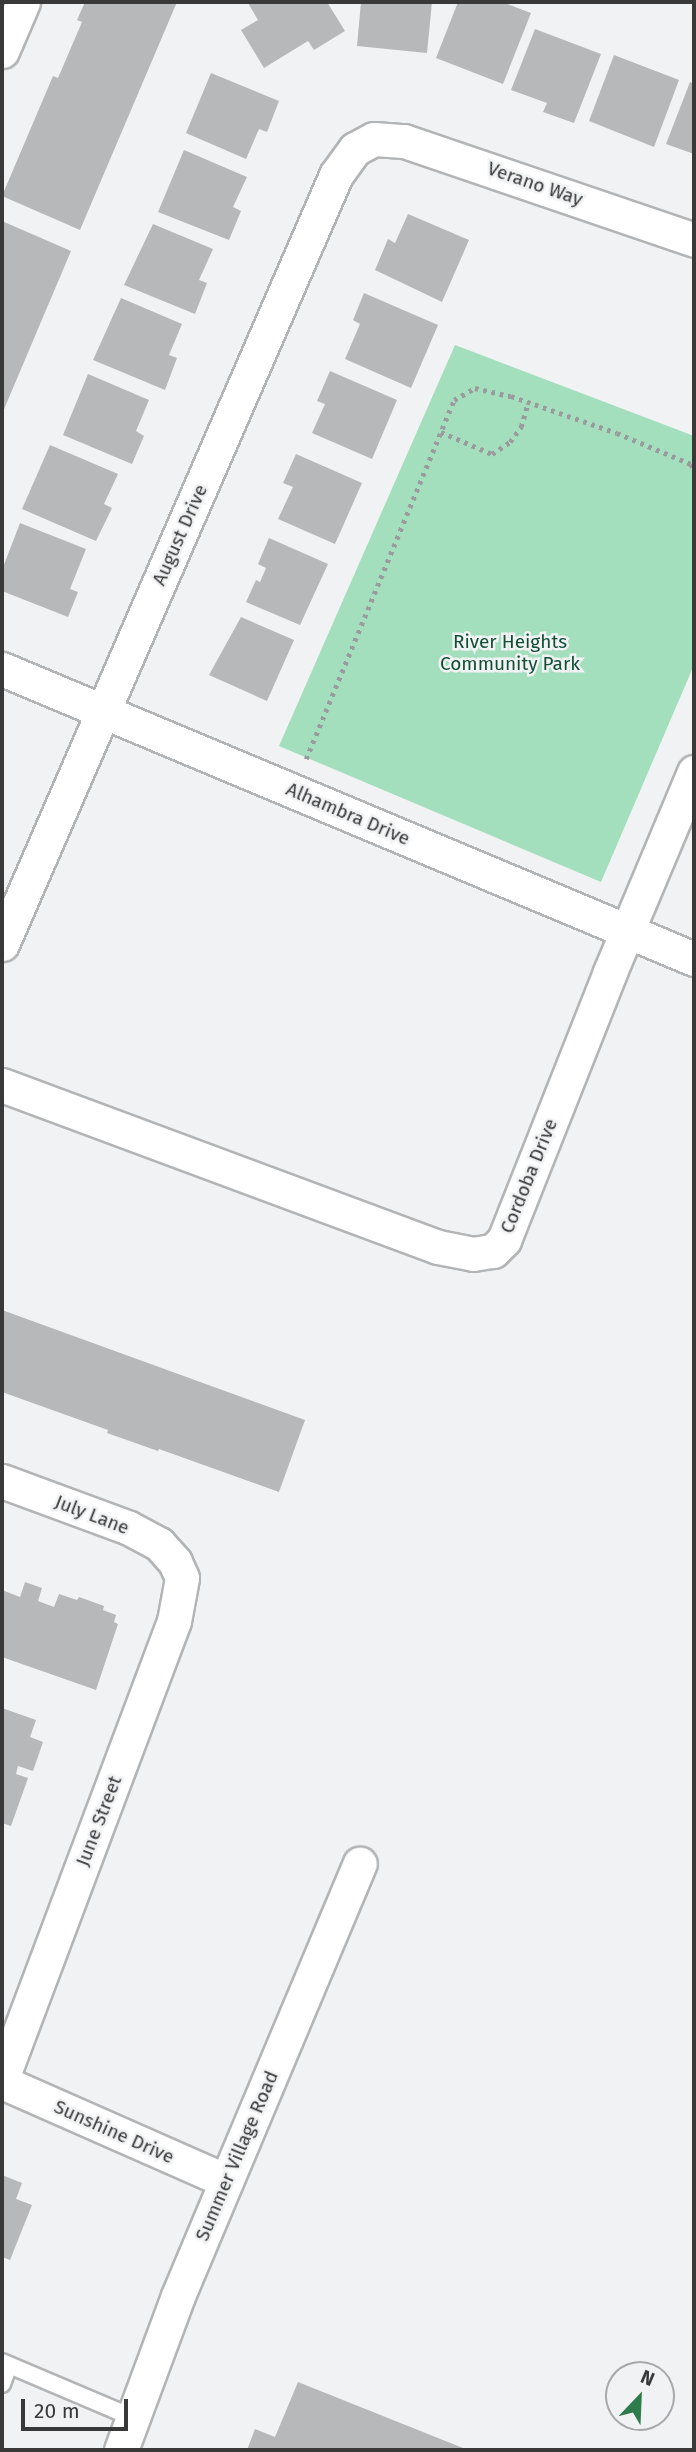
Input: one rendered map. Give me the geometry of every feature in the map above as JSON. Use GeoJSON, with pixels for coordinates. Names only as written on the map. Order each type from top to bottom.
{"type":"FeatureCollection","features":[{"type":"Feature","properties":{"kind":"street"},"geometry":{"type":"LineString","coordinates":[[2,51],[23,2]]}},
{"type":"Feature","properties":{"kind":"street","name":"Verano Way"},"geometry":{"type":"LineString","coordinates":[[374,139],[404,141],[441,152],[694,240]]}},
{"type":"Feature","properties":{"kind":"street","name":"August Drive"},"geometry":{"type":"LineString","coordinates":[[2,944],[336,176],[355,149],[374,139]]}},
{"type":"Feature","properties":{"kind":"street","name":"Alhambra Drive"},"geometry":{"type":"LineString","coordinates":[[2,669],[694,959]]}},
{"type":"Feature","properties":{"kind":"street","name":"Cordoba Drive"},"geometry":{"type":"LineString","coordinates":[[2,1085],[438,1247],[473,1254],[493,1251],[504,1240],[627,931],[694,772]]}},
{"type":"Feature","properties":{"kind":"street","name":"July Lane"},"geometry":{"type":"LineString","coordinates":[[2,1481],[129,1528],[159,1545],[176,1562]]}},
{"type":"Feature","properties":{"kind":"street","name":"June Street"},"geometry":{"type":"LineString","coordinates":[[2,2080],[174,1621],[182,1577],[176,1562]]}},
{"type":"Feature","properties":{"kind":"street","name":"Summer Village Road"},"geometry":{"type":"LineString","coordinates":[[121,2450],[178,2296],[360,1864]]}},
{"type":"Feature","properties":{"kind":"street","name":"Sunshine Drive"},"geometry":{"type":"LineString","coordinates":[[2,2080],[226,2181]]}},
{"type":"Feature","properties":{"kind":"lane"},"geometry":{"type":"LineString","coordinates":[[2,2384],[6,2364],[134,2418]]}},
{"type":"Feature","properties":{"kind":"path"},"geometry":{"type":"LineString","coordinates":[[306,760],[454,400],[475,387],[528,402],[617,433],[691,464],[694,469]]}},
{"type":"Feature","properties":{"kind":"path"},"geometry":{"type":"LineString","coordinates":[[441,432],[492,453],[516,435],[528,402]]}},
{"type":"Feature","properties":{"kind":"green space","name":"River Heights Community Park"},"geometry":{"type":"Polygon","coordinates":[[[455,345],[694,436],[694,665],[601,882],[279,746],[455,345]]]}},
{"type":"Feature","properties":{"kind":"building"},"geometry":{"type":"Polygon","coordinates":[[[85,2],[177,2],[80,230],[2,196],[53,76],[58,78],[82,22],[77,20],[85,2]]]}},
{"type":"Feature","properties":{"kind":"building"},"geometry":{"type":"Polygon","coordinates":[[[327,2],[345,31],[314,50],[308,41],[264,68],[241,30],[258,20],[248,3],[327,2]]]}},
{"type":"Feature","properties":{"kind":"building"},"geometry":{"type":"Polygon","coordinates":[[[361,2],[432,2],[427,53],[357,46],[361,2]]]}},
{"type":"Feature","properties":{"kind":"building"},"geometry":{"type":"Polygon","coordinates":[[[458,2],[502,2],[531,13],[503,84],[436,58],[458,2]]]}},
{"type":"Feature","properties":{"kind":"building"},"geometry":{"type":"Polygon","coordinates":[[[535,29],[601,54],[574,123],[543,112],[547,103],[511,90],[535,29]]]}},
{"type":"Feature","properties":{"kind":"building"},"geometry":{"type":"Polygon","coordinates":[[[614,55],[679,80],[654,147],[589,121],[614,55]]]}},
{"type":"Feature","properties":{"kind":"building"},"geometry":{"type":"Polygon","coordinates":[[[211,73],[279,101],[267,132],[259,129],[246,159],[186,133],[211,73]]]}},
{"type":"Feature","properties":{"kind":"building"},"geometry":{"type":"Polygon","coordinates":[[[690,82],[694,84],[694,154],[666,144],[690,82]]]}},
{"type":"Feature","properties":{"kind":"building"},"geometry":{"type":"Polygon","coordinates":[[[184,150],[247,177],[233,207],[241,211],[229,240],[158,212],[184,150]]]}},
{"type":"Feature","properties":{"kind":"building"},"geometry":{"type":"Polygon","coordinates":[[[408,214],[469,240],[442,302],[375,270],[388,239],[395,243],[408,214]]]}},
{"type":"Feature","properties":{"kind":"building"},"geometry":{"type":"Polygon","coordinates":[[[2,221],[71,251],[2,414],[2,221]]]}},
{"type":"Feature","properties":{"kind":"building"},"geometry":{"type":"Polygon","coordinates":[[[153,224],[213,249],[199,280],[207,283],[195,314],[124,285],[153,224]]]}},
{"type":"Feature","properties":{"kind":"building"},"geometry":{"type":"Polygon","coordinates":[[[364,293],[438,325],[411,388],[345,359],[360,324],[353,320],[364,293]]]}},
{"type":"Feature","properties":{"kind":"building"},"geometry":{"type":"Polygon","coordinates":[[[121,298],[182,324],[169,355],[177,358],[165,390],[93,360],[121,298]]]}},
{"type":"Feature","properties":{"kind":"building"},"geometry":{"type":"Polygon","coordinates":[[[330,371],[397,400],[372,459],[312,433],[325,404],[317,401],[330,371]]]}},
{"type":"Feature","properties":{"kind":"building"},"geometry":{"type":"Polygon","coordinates":[[[88,374],[149,400],[136,431],[144,436],[132,464],[63,435],[88,374]]]}},
{"type":"Feature","properties":{"kind":"building"},"geometry":{"type":"Polygon","coordinates":[[[50,445],[118,474],[104,504],[112,508],[96,541],[22,509],[50,445]]]}},
{"type":"Feature","properties":{"kind":"building"},"geometry":{"type":"Polygon","coordinates":[[[296,454],[362,483],[335,544],[278,519],[293,487],[283,483],[296,454]]]}},
{"type":"Feature","properties":{"kind":"building"},"geometry":{"type":"Polygon","coordinates":[[[20,523],[86,549],[70,589],[78,592],[68,617],[2,591],[2,570],[20,523]]]}},
{"type":"Feature","properties":{"kind":"building"},"geometry":{"type":"Polygon","coordinates":[[[269,538],[328,564],[300,625],[246,602],[256,580],[260,582],[266,568],[258,564],[269,538]]]}},
{"type":"Feature","properties":{"kind":"building"},"geometry":{"type":"Polygon","coordinates":[[[241,617],[294,640],[267,701],[209,675],[241,617]]]}},
{"type":"Feature","properties":{"kind":"building"},"geometry":{"type":"Polygon","coordinates":[[[2,1310],[305,1420],[279,1492],[107,1433],[108,1430],[2,1392],[2,1310]]]}},
{"type":"Feature","properties":{"kind":"building"},"geometry":{"type":"Polygon","coordinates":[[[25,1582],[42,1588],[38,1601],[54,1607],[59,1594],[77,1600],[79,1597],[104,1606],[103,1610],[116,1615],[114,1622],[118,1624],[96,1690],[2,1657],[2,1590],[20,1597],[25,1582]]]}},
{"type":"Feature","properties":{"kind":"building"},"geometry":{"type":"Polygon","coordinates":[[[2,1708],[36,1720],[30,1737],[43,1742],[33,1771],[18,1766],[16,1774],[28,1778],[11,1826],[2,1823],[2,1708]]]}},
{"type":"Feature","properties":{"kind":"building"},"geometry":{"type":"Polygon","coordinates":[[[2,2175],[22,2183],[16,2199],[32,2205],[10,2260],[2,2257],[2,2175]]]}},
{"type":"Feature","properties":{"kind":"building"},"geometry":{"type":"Polygon","coordinates":[[[298,2382],[468,2450],[247,2450],[255,2429],[275,2437],[298,2382]]]}}]}
